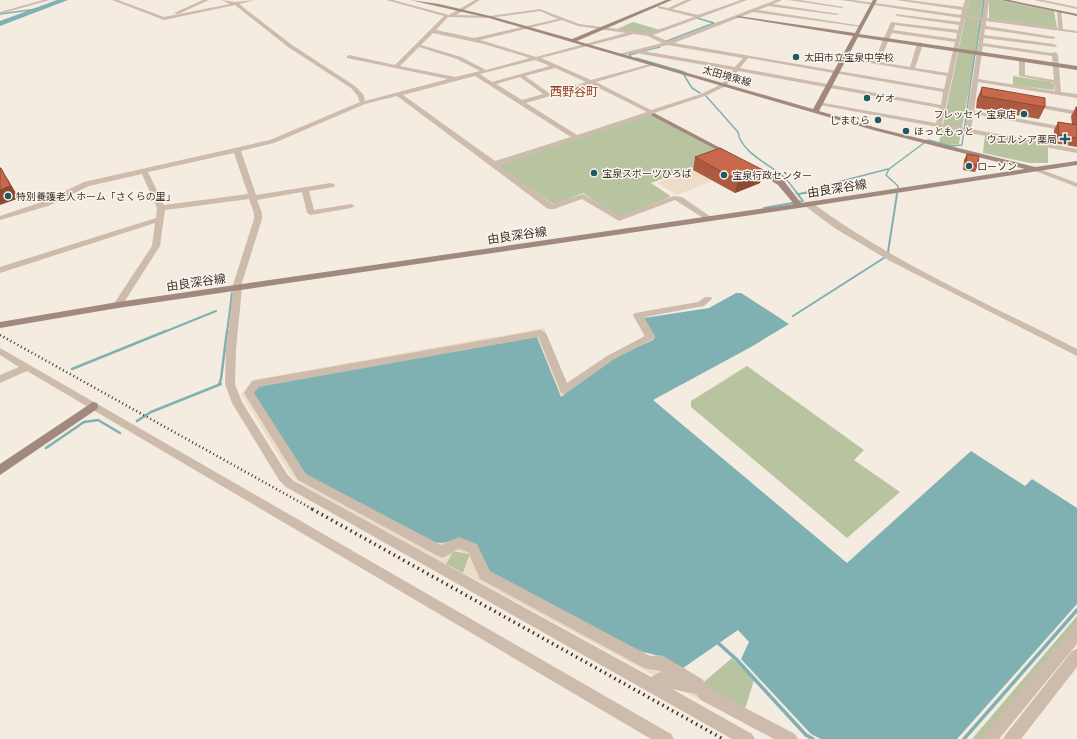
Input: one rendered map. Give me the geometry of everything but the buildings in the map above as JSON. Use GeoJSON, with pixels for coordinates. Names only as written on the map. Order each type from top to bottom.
{"type":"FeatureCollection","features":[{"type":"Feature","properties":{"kind":"main road","name":"太田境東線"},"geometry":{"type":"LineString","coordinates":[[412,0],[490,17],[815,112],[1037,170]]}},
{"type":"Feature","properties":{"kind":"main road"},"geometry":{"type":"LineString","coordinates":[[572,41],[670,0]]}},
{"type":"Feature","properties":{"kind":"main road"},"geometry":{"type":"LineString","coordinates":[[601,28],[677,0]]}},
{"type":"Feature","properties":{"kind":"main road"},"geometry":{"type":"LineString","coordinates":[[1002,0],[1077,15]]}},
{"type":"Feature","properties":{"kind":"main road"},"geometry":{"type":"LineString","coordinates":[[815,112],[874,2]]}},
{"type":"Feature","properties":{"kind":"main road"},"geometry":{"type":"LineString","coordinates":[[738,17],[1077,68]]}},
{"type":"Feature","properties":{"kind":"main road"},"geometry":{"type":"LineString","coordinates":[[652,114],[738,159]]}},
{"type":"Feature","properties":{"kind":"main road"},"geometry":{"type":"LineString","coordinates":[[745,163],[782,183],[800,206]]}},
{"type":"Feature","properties":{"kind":"main road","name":"由良深谷線"},"geometry":{"type":"LineString","coordinates":[[0,324],[118,305],[800,206],[1077,164]]}},
{"type":"Feature","properties":{"kind":"main road"},"geometry":{"type":"LineString","coordinates":[[0,470],[93,406]]}},
{"type":"Feature","properties":{"kind":"street"},"geometry":{"type":"LineString","coordinates":[[0,13],[48,0]]}},
{"type":"Feature","properties":{"kind":"street"},"geometry":{"type":"LineString","coordinates":[[114,0],[164,19],[194,14],[253,0]]}},
{"type":"Feature","properties":{"kind":"street"},"geometry":{"type":"LineString","coordinates":[[164,19],[207,0]]}},
{"type":"Feature","properties":{"kind":"street"},"geometry":{"type":"LineString","coordinates":[[223,0],[236,4],[290,46],[353,87],[360,94],[363,103]]}},
{"type":"Feature","properties":{"kind":"street"},"geometry":{"type":"LineString","coordinates":[[388,0],[448,16],[490,17],[540,10],[578,25],[649,35],[667,43],[948,91]]}},
{"type":"Feature","properties":{"kind":"street"},"geometry":{"type":"LineString","coordinates":[[397,66],[448,16],[478,0]]}},
{"type":"Feature","properties":{"kind":"street"},"geometry":{"type":"LineString","coordinates":[[668,9],[690,0]]}},
{"type":"Feature","properties":{"kind":"street"},"geometry":{"type":"LineString","coordinates":[[649,35],[745,0]]}},
{"type":"Feature","properties":{"kind":"street"},"geometry":{"type":"LineString","coordinates":[[764,0],[778,1]]}},
{"type":"Feature","properties":{"kind":"street"},"geometry":{"type":"LineString","coordinates":[[790,0],[842,7]]}},
{"type":"Feature","properties":{"kind":"street"},"geometry":{"type":"LineString","coordinates":[[832,22],[842,7],[844,0],[874,2],[900,8],[1077,32]]}},
{"type":"Feature","properties":{"kind":"street"},"geometry":{"type":"LineString","coordinates":[[898,0],[965,9]]}},
{"type":"Feature","properties":{"kind":"street"},"geometry":{"type":"LineString","coordinates":[[968,131],[983,36],[987,0]]}},
{"type":"Feature","properties":{"kind":"street"},"geometry":{"type":"LineString","coordinates":[[1036,0],[1077,8]]}},
{"type":"Feature","properties":{"kind":"street"},"geometry":{"type":"LineString","coordinates":[[1060,5],[1066,0]]}},
{"type":"Feature","properties":{"kind":"street"},"geometry":{"type":"LineString","coordinates":[[622,56],[667,43],[778,1]]}},
{"type":"Feature","properties":{"kind":"street"},"geometry":{"type":"LineString","coordinates":[[940,125],[955,50],[967,1],[959,2]]}},
{"type":"Feature","properties":{"kind":"street"},"geometry":{"type":"LineString","coordinates":[[768,5],[837,14]]}},
{"type":"Feature","properties":{"kind":"street"},"geometry":{"type":"LineString","coordinates":[[660,7],[706,19]]}},
{"type":"Feature","properties":{"kind":"street"},"geometry":{"type":"LineString","coordinates":[[876,63],[900,8]]}},
{"type":"Feature","properties":{"kind":"street"},"geometry":{"type":"LineString","coordinates":[[753,10],[861,26]]}},
{"type":"Feature","properties":{"kind":"street"},"geometry":{"type":"LineString","coordinates":[[1059,11],[1060,30]]}},
{"type":"Feature","properties":{"kind":"street"},"geometry":{"type":"LineString","coordinates":[[897,15],[961,24]]}},
{"type":"Feature","properties":{"kind":"street"},"geometry":{"type":"LineString","coordinates":[[474,40],[562,19]]}},
{"type":"Feature","properties":{"kind":"street"},"geometry":{"type":"LineString","coordinates":[[713,21],[721,23]]}},
{"type":"Feature","properties":{"kind":"street"},"geometry":{"type":"LineString","coordinates":[[893,23],[960,32]]}},
{"type":"Feature","properties":{"kind":"street"},"geometry":{"type":"LineString","coordinates":[[984,27],[1053,37]]}},
{"type":"Feature","properties":{"kind":"street"},"geometry":{"type":"LineString","coordinates":[[1052,29],[1058,93]]}},
{"type":"Feature","properties":{"kind":"street"},"geometry":{"type":"LineString","coordinates":[[432,31],[474,40],[537,58],[593,82],[652,114]]}},
{"type":"Feature","properties":{"kind":"street"},"geometry":{"type":"LineString","coordinates":[[890,31],[958,41]]}},
{"type":"Feature","properties":{"kind":"street"},"geometry":{"type":"LineString","coordinates":[[0,218],[45,204],[87,184],[272,142],[363,103],[633,33]]}},
{"type":"Feature","properties":{"kind":"street"},"geometry":{"type":"LineString","coordinates":[[983,36],[1054,46]]}},
{"type":"Feature","properties":{"kind":"street"},"geometry":{"type":"LineString","coordinates":[[912,69],[920,44]]}},
{"type":"Feature","properties":{"kind":"street"},"geometry":{"type":"LineString","coordinates":[[981,44],[1054,55]]}},
{"type":"Feature","properties":{"kind":"street"},"geometry":{"type":"LineString","coordinates":[[417,45],[459,58],[486,72]]}},
{"type":"Feature","properties":{"kind":"street"},"geometry":{"type":"LineString","coordinates":[[636,51],[944,107]]}},
{"type":"Feature","properties":{"kind":"street"},"geometry":{"type":"LineString","coordinates":[[349,57],[457,79]]}},
{"type":"Feature","properties":{"kind":"street"},"geometry":{"type":"LineString","coordinates":[[494,164],[652,114],[703,95],[724,85],[746,57]]}},
{"type":"Feature","properties":{"kind":"street"},"geometry":{"type":"LineString","coordinates":[[844,58],[950,76]]}},
{"type":"Feature","properties":{"kind":"street"},"geometry":{"type":"LineString","coordinates":[[1022,60],[1022,76],[1057,82]]}},
{"type":"Feature","properties":{"kind":"street"},"geometry":{"type":"LineString","coordinates":[[520,103],[652,64]]}},
{"type":"Feature","properties":{"kind":"street"},"geometry":{"type":"LineString","coordinates":[[490,84],[555,66]]}},
{"type":"Feature","properties":{"kind":"street"},"geometry":{"type":"LineString","coordinates":[[476,74],[576,137]]}},
{"type":"Feature","properties":{"kind":"street"},"geometry":{"type":"LineString","coordinates":[[522,76],[548,94]]}},
{"type":"Feature","properties":{"kind":"street"},"geometry":{"type":"LineString","coordinates":[[976,80],[1077,96]]}},
{"type":"Feature","properties":{"kind":"street"},"geometry":{"type":"LineString","coordinates":[[398,94],[552,207],[583,196],[619,219],[674,198],[679,199],[708,219]]}},
{"type":"Feature","properties":{"kind":"street"},"geometry":{"type":"LineString","coordinates":[[973,95],[981,97]]}},
{"type":"Feature","properties":{"kind":"street"},"geometry":{"type":"LineString","coordinates":[[820,103],[1077,151]]}},
{"type":"Feature","properties":{"kind":"street"},"geometry":{"type":"LineString","coordinates":[[1027,104],[1077,113]]}},
{"type":"Feature","properties":{"kind":"street"},"geometry":{"type":"LineString","coordinates":[[971,112],[1077,131]]}},
{"type":"Feature","properties":{"kind":"street"},"geometry":{"type":"LineString","coordinates":[[237,150],[258,219],[237,288],[230,349],[230,384],[237,403],[283,477],[290,484],[747,739]]}},
{"type":"Feature","properties":{"kind":"street"},"geometry":{"type":"LineString","coordinates":[[1037,170],[1077,185]]}},
{"type":"Feature","properties":{"kind":"street"},"geometry":{"type":"LineString","coordinates":[[118,305],[156,246],[161,208],[144,171]]}},
{"type":"Feature","properties":{"kind":"street"},"geometry":{"type":"LineString","coordinates":[[161,208],[305,190],[331,185]]}},
{"type":"Feature","properties":{"kind":"street"},"geometry":{"type":"LineString","coordinates":[[305,190],[311,213],[351,206]]}},
{"type":"Feature","properties":{"kind":"street"},"geometry":{"type":"LineString","coordinates":[[808,204],[839,227],[887,256],[1077,353]]}},
{"type":"Feature","properties":{"kind":"street"},"geometry":{"type":"LineString","coordinates":[[0,270],[160,219]]}},
{"type":"Feature","properties":{"kind":"street"},"geometry":{"type":"LineString","coordinates":[[708,299],[701,304],[638,315],[650,337],[610,358],[565,390],[542,333],[256,384],[249,393],[302,477],[443,552],[446,548],[459,543],[473,548],[486,575],[649,662],[660,662],[697,684],[706,695],[790,739]]}},
{"type":"Feature","properties":{"kind":"street"},"geometry":{"type":"LineString","coordinates":[[0,351],[666,739]]}},
{"type":"Feature","properties":{"kind":"street"},"geometry":{"type":"LineString","coordinates":[[0,379],[28,367]]}},
{"type":"Feature","properties":{"kind":"street"},"geometry":{"type":"LineString","coordinates":[[989,739],[1077,633]]}},
{"type":"Feature","properties":{"kind":"street"},"geometry":{"type":"LineString","coordinates":[[1011,739],[1077,656]]}},
{"type":"Feature","properties":{"kind":"street"},"geometry":{"type":"LineString","coordinates":[[652,686],[660,679],[700,688]]}},
{"type":"Feature","properties":{"kind":"green space"},"geometry":{"type":"Polygon","coordinates":[[[969,0],[985,0],[959,144],[950,145],[939,143],[969,0]]]}},
{"type":"Feature","properties":{"kind":"green space"},"geometry":{"type":"Polygon","coordinates":[[[989,0],[998,0],[1054,11],[1057,28],[989,19],[989,0]]]}},
{"type":"Feature","properties":{"kind":"green space"},"geometry":{"type":"Polygon","coordinates":[[[633,22],[660,30],[649,34],[617,29],[633,22]]]}},
{"type":"Feature","properties":{"kind":"green space"},"geometry":{"type":"Polygon","coordinates":[[[1013,76],[1050,82],[1054,84],[1054,90],[1013,85],[1013,76]]]}},
{"type":"Feature","properties":{"kind":"green space","name":"宝泉スポーツひろば"},"geometry":{"type":"Polygon","coordinates":[[[650,115],[724,154],[724,156],[651,183],[670,197],[620,217],[583,193],[555,204],[551,203],[498,165],[650,115]]]}},
{"type":"Feature","properties":{"kind":"green space"},"geometry":{"type":"Polygon","coordinates":[[[985,135],[1048,147],[1048,163],[1030,163],[983,153],[985,135]]]}},
{"type":"Feature","properties":{"kind":"green space"},"geometry":{"type":"Polygon","coordinates":[[[747,366],[864,450],[854,460],[900,492],[847,538],[691,407],[691,401],[747,366]]]}},
{"type":"Feature","properties":{"kind":"green space"},"geometry":{"type":"Polygon","coordinates":[[[453,551],[470,554],[463,573],[446,564],[453,551]]]}},
{"type":"Feature","properties":{"kind":"green space"},"geometry":{"type":"Polygon","coordinates":[[[1077,616],[1077,626],[983,739],[972,739],[1077,616]]]}},
{"type":"Feature","properties":{"kind":"green space"},"geometry":{"type":"Polygon","coordinates":[[[732,658],[754,680],[745,709],[704,688],[704,682],[732,658]]]}},
{"type":"Feature","properties":{"kind":"shaded area"},"geometry":{"type":"Polygon","coordinates":[[[693,170],[712,181],[677,195],[657,183],[693,170]]]}},
{"type":"Feature","properties":{"kind":"shaded area"},"geometry":{"type":"Polygon","coordinates":[[[700,303],[702,305],[644,318],[655,337],[653,340],[609,360],[560,397],[539,336],[257,386],[454,540],[645,657],[698,677],[704,682],[704,688],[775,739],[665,682],[667,676],[659,672],[655,676],[463,573],[470,554],[453,551],[446,564],[304,486],[292,477],[241,394],[253,380],[544,328],[567,385],[644,336],[632,314],[700,303]]]}},
{"type":"Feature","properties":{"kind":"water"},"geometry":{"type":"Polygon","coordinates":[[[736,293],[741,293],[789,324],[751,347],[653,400],[847,563],[971,451],[1025,486],[1032,479],[1077,508],[1077,604],[957,739],[821,739],[811,734],[741,659],[749,642],[738,630],[683,668],[660,656],[639,651],[488,572],[475,547],[454,540],[443,543],[429,542],[304,474],[251,393],[257,386],[537,337],[561,397],[609,360],[653,340],[655,337],[644,318],[709,308],[736,293]]]}},
{"type":"Feature","properties":{"kind":"waterway"},"geometry":{"type":"LineString","coordinates":[[0,24],[64,0]]}},
{"type":"Feature","properties":{"kind":"waterway"},"geometry":{"type":"LineString","coordinates":[[982,18],[984,0]]}},
{"type":"Feature","properties":{"kind":"waterway"},"geometry":{"type":"LineString","coordinates":[[0,14],[37,9]]}},
{"type":"Feature","properties":{"kind":"waterway"},"geometry":{"type":"LineString","coordinates":[[667,41],[714,23],[697,18]]}},
{"type":"Feature","properties":{"kind":"waterway"},"geometry":{"type":"LineString","coordinates":[[976,51],[981,20]]}},
{"type":"Feature","properties":{"kind":"waterway"},"geometry":{"type":"LineString","coordinates":[[643,51],[660,47]]}},
{"type":"Feature","properties":{"kind":"waterway"},"geometry":{"type":"LineString","coordinates":[[631,57],[629,55],[637,53]]}},
{"type":"Feature","properties":{"kind":"waterway"},"geometry":{"type":"LineString","coordinates":[[969,94],[975,54]]}},
{"type":"Feature","properties":{"kind":"waterway"},"geometry":{"type":"LineString","coordinates":[[636,58],[684,72]]}},
{"type":"Feature","properties":{"kind":"waterway"},"geometry":{"type":"LineString","coordinates":[[684,75],[692,88],[700,93]]}},
{"type":"Feature","properties":{"kind":"waterway"},"geometry":{"type":"LineString","coordinates":[[898,188],[898,186],[886,175],[889,169],[928,140],[951,146],[962,145],[969,95]]}},
{"type":"Feature","properties":{"kind":"waterway"},"geometry":{"type":"LineString","coordinates":[[706,96],[738,132],[740,139],[750,152],[785,178],[797,193]]}},
{"type":"Feature","properties":{"kind":"waterway"},"geometry":{"type":"LineString","coordinates":[[799,194],[888,169]]}},
{"type":"Feature","properties":{"kind":"waterway"},"geometry":{"type":"LineString","coordinates":[[764,208],[803,201],[796,192]]}},
{"type":"Feature","properties":{"kind":"waterway"},"geometry":{"type":"LineString","coordinates":[[888,252],[897,194]]}},
{"type":"Feature","properties":{"kind":"waterway"},"geometry":{"type":"LineString","coordinates":[[793,316],[887,256]]}},
{"type":"Feature","properties":{"kind":"waterway"},"geometry":{"type":"LineString","coordinates":[[227,332],[232,293]]}},
{"type":"Feature","properties":{"kind":"waterway"},"geometry":{"type":"LineString","coordinates":[[164,332],[216,311]]}},
{"type":"Feature","properties":{"kind":"waterway"},"geometry":{"type":"LineString","coordinates":[[72,369],[166,331]]}},
{"type":"Feature","properties":{"kind":"waterway"},"geometry":{"type":"LineString","coordinates":[[219,384],[221,379],[227,331]]}},
{"type":"Feature","properties":{"kind":"waterway"},"geometry":{"type":"LineString","coordinates":[[137,421],[151,412],[221,384]]}},
{"type":"Feature","properties":{"kind":"waterway"},"geometry":{"type":"LineString","coordinates":[[46,448],[84,422],[98,420],[120,433]]}},
{"type":"Feature","properties":{"kind":"waterway"},"geometry":{"type":"LineString","coordinates":[[964,739],[1077,610]]}},
{"type":"Feature","properties":{"kind":"waterway"},"geometry":{"type":"LineString","coordinates":[[717,642],[736,659],[806,735],[813,739]]}},
{"type":"Feature","properties":{"kind":"railway"},"geometry":{"type":"LineString","coordinates":[[0,335],[314,510]]}},
{"type":"Feature","properties":{"kind":"railway"},"geometry":{"type":"LineString","coordinates":[[312,509],[723,739]]}},
{"type":"Feature","properties":{"kind":"place","name":"太田市立宝泉中学校"},"geometry":{"type":"Point","coordinates":[796,57]}},
{"type":"Feature","properties":{"kind":"place","name":"ゲオ"},"geometry":{"type":"Point","coordinates":[867,98]}},
{"type":"Feature","properties":{"kind":"place","name":"フレッセイ 宝泉店"},"geometry":{"type":"Point","coordinates":[1024,114]}},
{"type":"Feature","properties":{"kind":"place","name":"しまむら"},"geometry":{"type":"Point","coordinates":[878,120]}},
{"type":"Feature","properties":{"kind":"place","name":"ほっともっと"},"geometry":{"type":"Point","coordinates":[906,131]}},
{"type":"Feature","properties":{"kind":"place","name":"ウエルシア薬局"},"geometry":{"type":"Point","coordinates":[1065,139]}},
{"type":"Feature","properties":{"kind":"place","name":"ローソン"},"geometry":{"type":"Point","coordinates":[969,166]}},
{"type":"Feature","properties":{"kind":"place","name":"宝泉スポーツひろば"},"geometry":{"type":"Point","coordinates":[594,173]}},
{"type":"Feature","properties":{"kind":"place","name":"宝泉行政センター"},"geometry":{"type":"Point","coordinates":[724,175]}},
{"type":"Feature","properties":{"kind":"place","name":"特別養護老人ホーム「さくらの里」"},"geometry":{"type":"Point","coordinates":[8,196]}},
{"type":"Feature","properties":{"kind":"district","name":"西野谷町"},"geometry":{"type":"Point","coordinates":[574,91]}}]}
